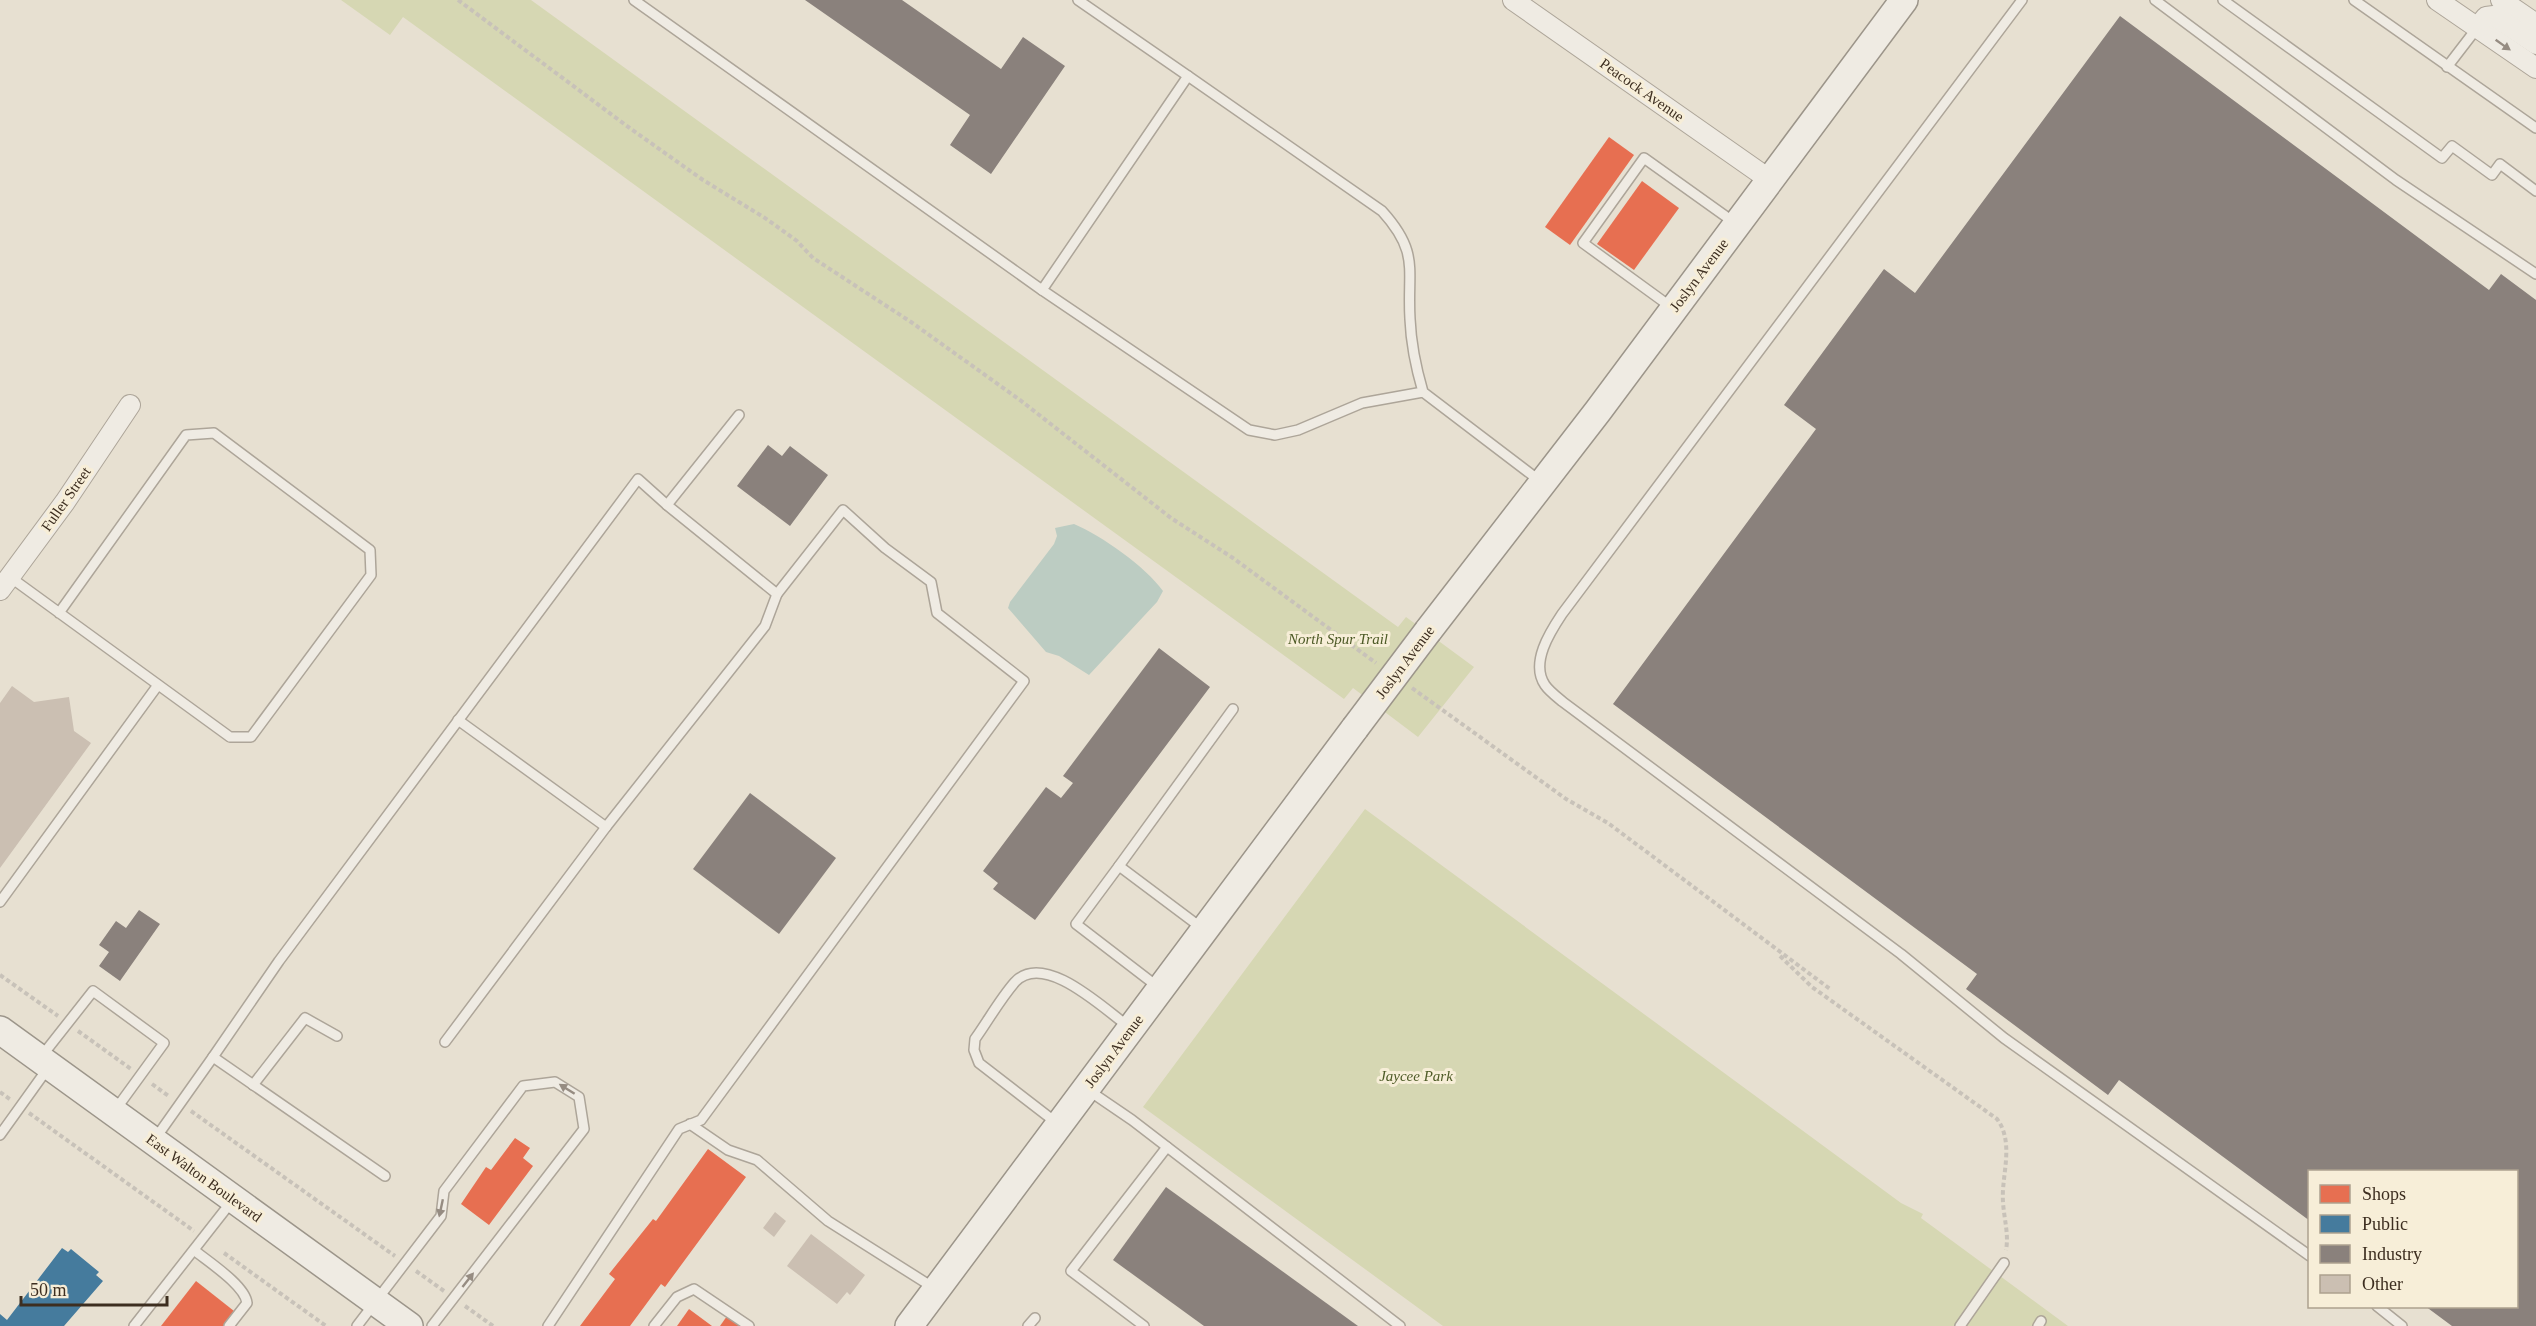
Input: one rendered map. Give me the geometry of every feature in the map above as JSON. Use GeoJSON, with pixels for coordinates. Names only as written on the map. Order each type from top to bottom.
{"type":"FeatureCollection","features":[{"type":"Feature","properties":{"kind":"main road","name":"Joslyn Avenue"},"geometry":{"type":"LineString","coordinates":[[909,1326],[1355,728],[1674,309],[1904,0]]}},
{"type":"Feature","properties":{"kind":"main road","name":"East Walton Boulevard"},"geometry":{"type":"LineString","coordinates":[[0,1030],[409,1326]]}},
{"type":"Feature","properties":{"kind":"street","name":"Peacock Avenue"},"geometry":{"type":"LineString","coordinates":[[1513,0],[1770,180]]}},
{"type":"Feature","properties":{"kind":"street"},"geometry":{"type":"LineString","coordinates":[[2438,0],[2536,68]]}},
{"type":"Feature","properties":{"kind":"street"},"geometry":{"type":"LineString","coordinates":[[2501,0],[2536,24]]}},
{"type":"Feature","properties":{"kind":"street"},"geometry":{"type":"LineString","coordinates":[[2477,28],[2486,17],[2494,16],[2536,44]]}},
{"type":"Feature","properties":{"kind":"street","name":"Fuller Street"},"geometry":{"type":"LineString","coordinates":[[5,584],[65,502],[130,405]]}},
{"type":"Feature","properties":{"kind":"lane"},"geometry":{"type":"LineString","coordinates":[[634,0],[1041,290],[1249,430],[1275,435],[1298,430],[1362,403],[1422,393]]}},
{"type":"Feature","properties":{"kind":"lane"},"geometry":{"type":"LineString","coordinates":[[1078,0],[1382,211],[1396,226],[1408,247],[1412,272],[1410,318],[1415,363],[1422,393],[1542,482]]}},
{"type":"Feature","properties":{"kind":"lane"},"geometry":{"type":"LineString","coordinates":[[2022,0],[1562,614],[1545,639],[1541,666],[1544,684],[1563,702],[1901,954],[2004,1038],[2308,1255]]}},
{"type":"Feature","properties":{"kind":"lane"},"geometry":{"type":"LineString","coordinates":[[2155,0],[2396,180],[2536,274]]}},
{"type":"Feature","properties":{"kind":"lane"},"geometry":{"type":"LineString","coordinates":[[2223,0],[2442,158],[2452,146],[2492,175],[2500,164],[2536,191]]}},
{"type":"Feature","properties":{"kind":"lane"},"geometry":{"type":"LineString","coordinates":[[2354,0],[2536,128]]}},
{"type":"Feature","properties":{"kind":"lane"},"geometry":{"type":"LineString","coordinates":[[2447,67],[2477,28]]}},
{"type":"Feature","properties":{"kind":"lane"},"geometry":{"type":"LineString","coordinates":[[1041,290],[1188,76]]}},
{"type":"Feature","properties":{"kind":"lane"},"geometry":{"type":"LineString","coordinates":[[1674,309],[1583,243],[1644,158],[1737,224]]}},
{"type":"Feature","properties":{"kind":"lane"},"geometry":{"type":"LineString","coordinates":[[667,506],[739,415]]}},
{"type":"Feature","properties":{"kind":"lane"},"geometry":{"type":"LineString","coordinates":[[5,584],[59,613],[230,737],[251,737],[371,574],[370,550],[214,433],[186,435],[59,613]]}},
{"type":"Feature","properties":{"kind":"lane"},"geometry":{"type":"LineString","coordinates":[[153,1141],[279,961],[638,479],[667,506],[777,594]]}},
{"type":"Feature","properties":{"kind":"lane"},"geometry":{"type":"LineString","coordinates":[[445,1042],[606,827],[765,626],[777,594],[843,510],[885,548],[931,582],[937,613],[1024,681],[700,1120],[679,1129],[548,1326]]}},
{"type":"Feature","properties":{"kind":"lane"},"geometry":{"type":"LineString","coordinates":[[0,902],[158,685]]}},
{"type":"Feature","properties":{"kind":"lane"},"geometry":{"type":"LineString","coordinates":[[1160,989],[1076,924],[1233,710]]}},
{"type":"Feature","properties":{"kind":"lane"},"geometry":{"type":"LineString","coordinates":[[458,720],[606,827]]}},
{"type":"Feature","properties":{"kind":"lane"},"geometry":{"type":"LineString","coordinates":[[1119,867],[1204,930]]}},
{"type":"Feature","properties":{"kind":"lane"},"geometry":{"type":"LineString","coordinates":[[1059,1124],[979,1063],[974,1050],[975,1039],[1016,981],[1031,971],[1049,973],[1131,1028]]}},
{"type":"Feature","properties":{"kind":"lane"},"geometry":{"type":"LineString","coordinates":[[0,1135],[20,1107],[68,1023],[93,991],[164,1043],[114,1112]]}},
{"type":"Feature","properties":{"kind":"lane"},"geometry":{"type":"LineString","coordinates":[[253,1085],[305,1018],[337,1036]]}},
{"type":"Feature","properties":{"kind":"lane"},"geometry":{"type":"LineString","coordinates":[[213,1057],[385,1176]]}},
{"type":"Feature","properties":{"kind":"lane"},"geometry":{"type":"LineString","coordinates":[[357,1326],[441,1216],[444,1191],[524,1086],[555,1082],[579,1097],[584,1129],[432,1326]]}},
{"type":"Feature","properties":{"kind":"lane"},"geometry":{"type":"LineString","coordinates":[[1086,1088],[1167,1147],[1400,1326]]}},
{"type":"Feature","properties":{"kind":"lane"},"geometry":{"type":"LineString","coordinates":[[690,1124],[728,1150],[757,1160],[828,1221],[936,1289]]}},
{"type":"Feature","properties":{"kind":"lane"},"geometry":{"type":"LineString","coordinates":[[1144,1326],[1071,1271],[1167,1147]]}},
{"type":"Feature","properties":{"kind":"lane"},"geometry":{"type":"LineString","coordinates":[[136,1325],[234,1199]]}},
{"type":"Feature","properties":{"kind":"lane"},"geometry":{"type":"LineString","coordinates":[[194,1250],[236,1284],[246,1297],[247,1303],[229,1326]]}},
{"type":"Feature","properties":{"kind":"lane"},"geometry":{"type":"LineString","coordinates":[[1960,1326],[2004,1263]]}},
{"type":"Feature","properties":{"kind":"lane"},"geometry":{"type":"LineString","coordinates":[[654,1326],[677,1297],[694,1289],[749,1326]]}},
{"type":"Feature","properties":{"kind":"lane"},"geometry":{"type":"LineString","coordinates":[[2380,1308],[2402,1326]]}},
{"type":"Feature","properties":{"kind":"path"},"geometry":{"type":"LineString","coordinates":[[458,0],[630,129],[703,180],[765,218],[797,241],[813,258],[911,322],[1020,400],[1171,518],[1233,558],[1379,664]]}},
{"type":"Feature","properties":{"kind":"path"},"geometry":{"type":"LineString","coordinates":[[1407,685],[1566,799],[1608,823],[1772,948],[1830,989]]}},
{"type":"Feature","properties":{"kind":"path"},"geometry":{"type":"LineString","coordinates":[[1772,948],[1812,987],[1991,1113],[2002,1125],[2006,1177],[2002,1200],[2007,1241],[2004,1263]]}},
{"type":"Feature","properties":{"kind":"path"},"geometry":{"type":"LineString","coordinates":[[0,975],[493,1326]]}},
{"type":"Feature","properties":{"kind":"path"},"geometry":{"type":"LineString","coordinates":[[0,1092],[326,1326]]}},
{"type":"Feature","properties":{"kind":"green space","name":"North Spur Trail"},"geometry":{"type":"Polygon","coordinates":[[[341,0],[531,0],[1398,627],[1406,617],[1474,667],[1418,737],[1353,688],[1344,699],[403,17],[390,35],[341,0]]]}},
{"type":"Feature","properties":{"kind":"green space","name":"Jaycee Park"},"geometry":{"type":"Polygon","coordinates":[[[1365,809],[1901,1203],[1923,1214],[1921,1218],[2068,1326],[1443,1326],[1143,1107],[1365,809]]]}},
{"type":"Feature","properties":{"kind":"shaded area"},"geometry":{"type":"Polygon","coordinates":[[[1074,524],[1122,553],[1155,581],[1163,591],[1157,602],[1089,675],[1059,656],[1046,652],[1008,608],[1010,602],[1054,544],[1057,536],[1055,528],[1074,524]]]}},
{"type":"Feature","properties":{"kind":"building: Shops"},"geometry":{"type":"Polygon","coordinates":[[[1609,137],[1634,155],[1570,245],[1545,227],[1609,137]]]}},
{"type":"Feature","properties":{"kind":"building: Shops"},"geometry":{"type":"Polygon","coordinates":[[[1642,181],[1679,208],[1634,270],[1597,244],[1642,181]]]}},
{"type":"Feature","properties":{"kind":"building: Shops"},"geometry":{"type":"Polygon","coordinates":[[[515,1138],[530,1148],[523,1158],[533,1166],[489,1225],[461,1204],[486,1167],[491,1170],[515,1138]]]}},
{"type":"Feature","properties":{"kind":"building: Shops"},"geometry":{"type":"Polygon","coordinates":[[[708,1149],[746,1177],[665,1287],[661,1284],[630,1326],[580,1326],[615,1279],[609,1274],[653,1219],[656,1221],[708,1149]]]}},
{"type":"Feature","properties":{"kind":"building: Shops"},"geometry":{"type":"Polygon","coordinates":[[[196,1281],[234,1311],[223,1326],[161,1326],[196,1281]]]}},
{"type":"Feature","properties":{"kind":"building: Shops"},"geometry":{"type":"Polygon","coordinates":[[[689,1309],[712,1326],[677,1326],[689,1309]]]}},
{"type":"Feature","properties":{"kind":"building: Shops"},"geometry":{"type":"Polygon","coordinates":[[[727,1316],[740,1326],[720,1326],[727,1316]]]}},
{"type":"Feature","properties":{"kind":"building: Public"},"geometry":{"type":"Polygon","coordinates":[[[62,1248],[68,1252],[71,1249],[99,1272],[96,1275],[103,1281],[64,1326],[0,1326],[0,1314],[7,1320],[62,1248]]]}},
{"type":"Feature","properties":{"kind":"building: Industry"},"geometry":{"type":"Polygon","coordinates":[[[805,0],[902,0],[1001,69],[1023,37],[1065,66],[991,174],[950,145],[970,115],[805,0]]]}},
{"type":"Feature","properties":{"kind":"building: Industry"},"geometry":{"type":"Polygon","coordinates":[[[2120,16],[2489,290],[2501,274],[2536,300],[2536,1326],[2452,1326],[2428,1308],[2518,1308],[2518,1170],[2308,1170],[2308,1220],[2119,1080],[2108,1095],[1966,989],[1977,974],[1613,704],[1816,429],[1784,405],[1884,269],[1915,293],[2120,16]]]}},
{"type":"Feature","properties":{"kind":"building: Industry"},"geometry":{"type":"Polygon","coordinates":[[[768,445],[782,456],[790,446],[828,475],[790,526],[737,486],[768,445]]]}},
{"type":"Feature","properties":{"kind":"building: Industry"},"geometry":{"type":"Polygon","coordinates":[[[1159,648],[1210,687],[1035,920],[993,889],[998,883],[983,871],[1046,787],[1061,798],[1073,783],[1063,776],[1159,648]]]}},
{"type":"Feature","properties":{"kind":"building: Industry"},"geometry":{"type":"Polygon","coordinates":[[[750,793],[836,858],[779,934],[693,869],[750,793]]]}},
{"type":"Feature","properties":{"kind":"building: Industry"},"geometry":{"type":"Polygon","coordinates":[[[139,910],[160,924],[120,981],[99,966],[109,952],[99,945],[116,921],[126,928],[139,910]]]}},
{"type":"Feature","properties":{"kind":"building: Industry"},"geometry":{"type":"Polygon","coordinates":[[[1166,1187],[1358,1326],[1204,1326],[1113,1260],[1166,1187]]]}},
{"type":"Feature","properties":{"kind":"building: Other"},"geometry":{"type":"Polygon","coordinates":[[[12,686],[34,702],[69,697],[74,731],[91,743],[0,868],[0,703],[12,686]]]}},
{"type":"Feature","properties":{"kind":"building: Other"},"geometry":{"type":"Polygon","coordinates":[[[775,1212],[786,1221],[774,1237],[763,1228],[775,1212]]]}},
{"type":"Feature","properties":{"kind":"building: Other"},"geometry":{"type":"Polygon","coordinates":[[[811,1234],[865,1275],[850,1295],[847,1292],[837,1304],[787,1266],[811,1234]]]}}]}
